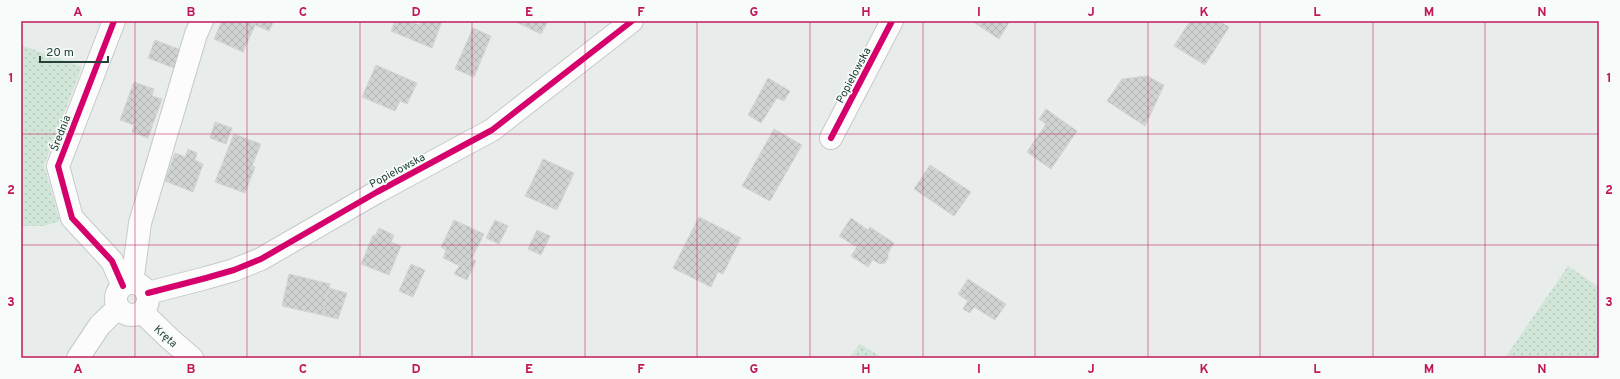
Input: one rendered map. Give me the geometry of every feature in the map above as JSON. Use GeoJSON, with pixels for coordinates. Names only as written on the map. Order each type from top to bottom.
{"type":"FeatureCollection","features":[{"type":"Feature","properties":{"kind":"street","name":"Średnia"},"geometry":{"type":"LineString","coordinates":[[114,21],[58,166],[72,218],[112,261],[136,293]]}},
{"type":"Feature","properties":{"kind":"street"},"geometry":{"type":"LineString","coordinates":[[78,358],[100,325],[118,308],[116,298],[117,293],[136,293],[140,223],[196,34],[202,21]]}},
{"type":"Feature","properties":{"kind":"street","name":"Popielowska"},"geometry":{"type":"LineString","coordinates":[[136,293],[206,278],[261,259],[377,192],[492,130],[632,21]]}},
{"type":"Feature","properties":{"kind":"street","name":"Popielowska"},"geometry":{"type":"LineString","coordinates":[[831,138],[892,21]]}},
{"type":"Feature","properties":{"kind":"street","name":"Kręta"},"geometry":{"type":"LineString","coordinates":[[136,293],[170,339],[192,358]]}},
{"type":"Feature","properties":{"kind":"green space"},"geometry":{"type":"Polygon","coordinates":[[[21,45],[82,67],[44,165],[60,221],[44,226],[21,226],[21,45]]]}},
{"type":"Feature","properties":{"kind":"green space"},"geometry":{"type":"Polygon","coordinates":[[[1568,266],[1599,287],[1599,358],[1505,358],[1568,266]]]}},
{"type":"Feature","properties":{"kind":"green space"},"geometry":{"type":"Polygon","coordinates":[[[860,344],[883,358],[849,358],[860,344]]]}},
{"type":"Feature","properties":{"kind":"building"},"geometry":{"type":"Polygon","coordinates":[[[222,21],[251,21],[256,23],[243,52],[214,39],[222,21]]]}},
{"type":"Feature","properties":{"kind":"building"},"geometry":{"type":"Polygon","coordinates":[[[251,21],[269,21],[273,23],[269,31],[255,25],[256,23],[251,21]]]}},
{"type":"Feature","properties":{"kind":"building"},"geometry":{"type":"Polygon","coordinates":[[[395,21],[409,21],[419,25],[421,21],[442,21],[432,48],[391,31],[395,21]]]}},
{"type":"Feature","properties":{"kind":"building"},"geometry":{"type":"Polygon","coordinates":[[[514,21],[548,21],[541,34],[514,21]]]}},
{"type":"Feature","properties":{"kind":"building"},"geometry":{"type":"Polygon","coordinates":[[[972,21],[1010,21],[999,39],[972,21]]]}},
{"type":"Feature","properties":{"kind":"building"},"geometry":{"type":"Polygon","coordinates":[[[1190,21],[1219,21],[1229,27],[1205,65],[1174,46],[1190,21]]]}},
{"type":"Feature","properties":{"kind":"building"},"geometry":{"type":"Polygon","coordinates":[[[473,28],[491,36],[474,77],[455,69],[473,28]]]}},
{"type":"Feature","properties":{"kind":"building"},"geometry":{"type":"Polygon","coordinates":[[[155,40],[181,50],[174,68],[148,58],[155,40]]]}},
{"type":"Feature","properties":{"kind":"building"},"geometry":{"type":"Polygon","coordinates":[[[376,65],[417,83],[407,104],[400,101],[395,111],[362,97],[376,65]]]}},
{"type":"Feature","properties":{"kind":"building"},"geometry":{"type":"Polygon","coordinates":[[[1147,76],[1164,85],[1145,126],[1107,101],[1122,79],[1147,76]]]}},
{"type":"Feature","properties":{"kind":"building"},"geometry":{"type":"Polygon","coordinates":[[[768,78],[790,91],[784,101],[777,98],[761,123],[748,115],[768,78]]]}},
{"type":"Feature","properties":{"kind":"building"},"geometry":{"type":"Polygon","coordinates":[[[134,82],[154,89],[152,96],[162,99],[148,138],[132,132],[134,125],[120,120],[134,82]]]}},
{"type":"Feature","properties":{"kind":"building"},"geometry":{"type":"Polygon","coordinates":[[[1046,109],[1077,131],[1051,169],[1027,152],[1046,124],[1039,119],[1046,109]]]}},
{"type":"Feature","properties":{"kind":"building"},"geometry":{"type":"Polygon","coordinates":[[[215,122],[232,128],[226,144],[210,138],[215,122]]]}},
{"type":"Feature","properties":{"kind":"building"},"geometry":{"type":"Polygon","coordinates":[[[774,129],[802,145],[770,201],[742,186],[774,129]]]}},
{"type":"Feature","properties":{"kind":"building"},"geometry":{"type":"Polygon","coordinates":[[[234,134],[261,144],[252,166],[255,167],[245,193],[215,182],[234,134]]]}},
{"type":"Feature","properties":{"kind":"building"},"geometry":{"type":"Polygon","coordinates":[[[188,149],[197,153],[195,160],[203,164],[193,192],[165,181],[175,153],[185,157],[188,149]]]}},
{"type":"Feature","properties":{"kind":"building"},"geometry":{"type":"Polygon","coordinates":[[[543,159],[574,173],[557,210],[525,196],[543,159]]]}},
{"type":"Feature","properties":{"kind":"building"},"geometry":{"type":"Polygon","coordinates":[[[930,165],[971,192],[954,216],[914,189],[930,165]]]}},
{"type":"Feature","properties":{"kind":"building"},"geometry":{"type":"Polygon","coordinates":[[[699,217],[741,238],[723,274],[718,272],[711,287],[673,268],[699,217]]]}},
{"type":"Feature","properties":{"kind":"building"},"geometry":{"type":"Polygon","coordinates":[[[851,218],[868,230],[870,227],[894,243],[888,253],[888,258],[885,263],[880,264],[873,260],[868,267],[851,256],[857,247],[839,236],[851,218]]]}},
{"type":"Feature","properties":{"kind":"building"},"geometry":{"type":"Polygon","coordinates":[[[454,220],[484,234],[470,262],[464,259],[460,266],[443,258],[446,250],[441,247],[454,220]]]}},
{"type":"Feature","properties":{"kind":"building"},"geometry":{"type":"Polygon","coordinates":[[[495,220],[508,226],[499,244],[486,238],[495,220]]]}},
{"type":"Feature","properties":{"kind":"building"},"geometry":{"type":"Polygon","coordinates":[[[379,228],[394,235],[391,242],[401,246],[389,275],[361,264],[373,235],[375,236],[379,228]]]}},
{"type":"Feature","properties":{"kind":"building"},"geometry":{"type":"Polygon","coordinates":[[[537,230],[550,236],[541,255],[528,249],[537,230]]]}},
{"type":"Feature","properties":{"kind":"building"},"geometry":{"type":"Polygon","coordinates":[[[464,259],[470,262],[472,259],[476,261],[467,280],[454,274],[464,259]]]}},
{"type":"Feature","properties":{"kind":"building"},"geometry":{"type":"Polygon","coordinates":[[[411,264],[425,270],[413,297],[399,291],[411,264]]]}},
{"type":"Feature","properties":{"kind":"building"},"geometry":{"type":"Polygon","coordinates":[[[289,274],[330,284],[322,315],[282,306],[289,274]]]}},
{"type":"Feature","properties":{"kind":"building"},"geometry":{"type":"Polygon","coordinates":[[[968,279],[1006,304],[995,320],[974,307],[970,313],[963,309],[968,301],[958,294],[968,279]]]}},
{"type":"Feature","properties":{"kind":"building"},"geometry":{"type":"Polygon","coordinates":[[[329,288],[347,293],[338,319],[322,315],[329,288]]]}},
{"type":"Feature","properties":{"kind":"cycle path"},"geometry":{"type":"LineString","coordinates":[[114,21],[58,166],[72,218],[112,261],[123,286]]}},
{"type":"Feature","properties":{"kind":"cycle path"},"geometry":{"type":"LineString","coordinates":[[148,293],[234,270],[261,259],[377,192],[492,130],[632,21]]}},
{"type":"Feature","properties":{"kind":"cycle path"},"geometry":{"type":"LineString","coordinates":[[831,138],[892,21]]}}]}
